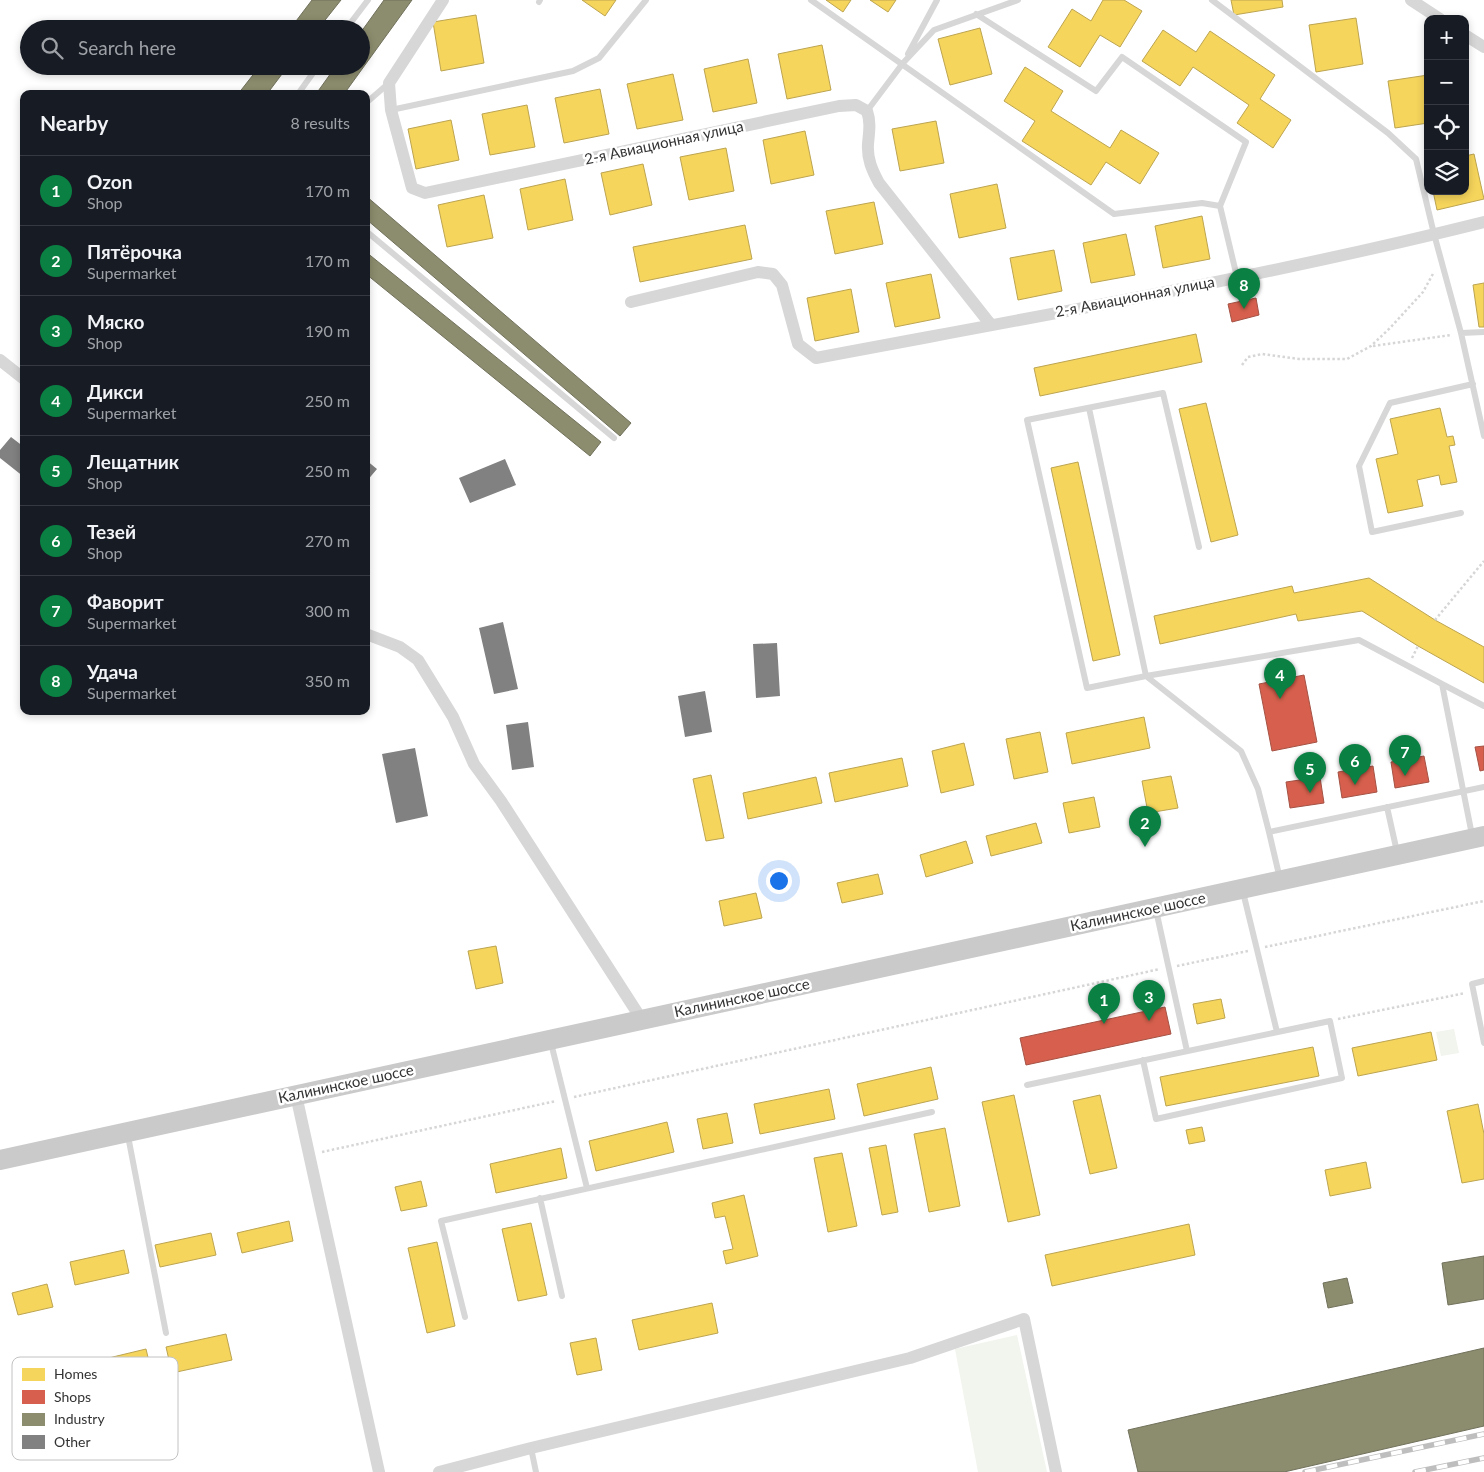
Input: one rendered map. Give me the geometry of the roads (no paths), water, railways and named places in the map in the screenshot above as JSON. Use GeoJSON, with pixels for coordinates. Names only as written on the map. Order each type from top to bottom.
{"type":"FeatureCollection","features":[{"type":"Feature","properties":{"kind":"main road","name":"Калининское шоссе"},"geometry":{"type":"LineString","coordinates":[[0,1160],[1479,838]]}},
{"type":"Feature","properties":{"kind":"street"},"geometry":{"type":"LineString","coordinates":[[389,83],[443,0]]}},
{"type":"Feature","properties":{"kind":"street"},"geometry":{"type":"LineString","coordinates":[[1411,0],[1434,15]]}},
{"type":"Feature","properties":{"kind":"street"},"geometry":{"type":"LineString","coordinates":[[1469,38],[1484,47]]}},
{"type":"Feature","properties":{"kind":"street","name":"2-я Авиационная улица"},"geometry":{"type":"LineString","coordinates":[[389,83],[391,110],[412,188],[425,193],[839,106],[856,105],[867,111]]}},
{"type":"Feature","properties":{"kind":"street"},"geometry":{"type":"LineString","coordinates":[[867,111],[870,122],[868,146],[870,166],[879,183],[991,325]]}},
{"type":"Feature","properties":{"kind":"street","name":"2-я Авиационная улица"},"geometry":{"type":"LineString","coordinates":[[631,302],[758,272],[774,274],[782,285],[798,344],[816,358],[1236,277],[1484,222]]}},
{"type":"Feature","properties":{"kind":"street"},"geometry":{"type":"LineString","coordinates":[[0,360],[20,376]]}},
{"type":"Feature","properties":{"kind":"street"},"geometry":{"type":"LineString","coordinates":[[370,636],[400,647],[418,660],[453,717],[474,764],[502,800],[642,1020]]}},
{"type":"Feature","properties":{"kind":"street"},"geometry":{"type":"LineString","coordinates":[[296,1095],[379,1472]]}},
{"type":"Feature","properties":{"kind":"street"},"geometry":{"type":"LineString","coordinates":[[438,1472],[910,1358],[1024,1319],[1056,1472]]}},
{"type":"Feature","properties":{"kind":"lane"},"geometry":{"type":"LineString","coordinates":[[353,20],[368,0]]}},
{"type":"Feature","properties":{"kind":"lane"},"geometry":{"type":"LineString","coordinates":[[391,110],[573,72],[599,58],[646,0]]}},
{"type":"Feature","properties":{"kind":"lane"},"geometry":{"type":"LineString","coordinates":[[811,0],[1114,214],[1202,202],[1220,206]]}},
{"type":"Feature","properties":{"kind":"lane"},"geometry":{"type":"LineString","coordinates":[[903,64],[937,0]]}},
{"type":"Feature","properties":{"kind":"lane"},"geometry":{"type":"LineString","coordinates":[[867,111],[903,64],[934,30],[1018,0]]}},
{"type":"Feature","properties":{"kind":"lane"},"geometry":{"type":"LineString","coordinates":[[1212,0],[1388,133],[1416,159],[1461,333],[1484,436]]}},
{"type":"Feature","properties":{"kind":"lane"},"geometry":{"type":"LineString","coordinates":[[976,14],[1096,91],[1122,57],[1246,142],[1220,206],[1236,277]]}},
{"type":"Feature","properties":{"kind":"lane"},"geometry":{"type":"LineString","coordinates":[[301,90],[312,75]]}},
{"type":"Feature","properties":{"kind":"lane"},"geometry":{"type":"LineString","coordinates":[[370,100],[389,83]]}},
{"type":"Feature","properties":{"kind":"lane"},"geometry":{"type":"LineString","coordinates":[[370,234],[614,438]]}},
{"type":"Feature","properties":{"kind":"lane"},"geometry":{"type":"LineString","coordinates":[[1461,333],[1484,332]]}},
{"type":"Feature","properties":{"kind":"lane"},"geometry":{"type":"LineString","coordinates":[[1461,513],[1372,532],[1358,466],[1390,403],[1473,384]]}},
{"type":"Feature","properties":{"kind":"lane"},"geometry":{"type":"LineString","coordinates":[[1199,547],[1163,393],[1027,420],[1087,688],[1146,676],[1358,640],[1484,706]]}},
{"type":"Feature","properties":{"kind":"lane"},"geometry":{"type":"LineString","coordinates":[[1089,408],[1146,676],[1241,751],[1258,789],[1280,880]]}},
{"type":"Feature","properties":{"kind":"lane"},"geometry":{"type":"LineString","coordinates":[[1442,684],[1464,791],[1479,838]]}},
{"type":"Feature","properties":{"kind":"lane"},"geometry":{"type":"LineString","coordinates":[[1269,832],[1484,787]]}},
{"type":"Feature","properties":{"kind":"lane"},"geometry":{"type":"LineString","coordinates":[[1387,807],[1398,855]]}},
{"type":"Feature","properties":{"kind":"lane"},"geometry":{"type":"LineString","coordinates":[[1242,889],[1277,1032]]}},
{"type":"Feature","properties":{"kind":"lane"},"geometry":{"type":"LineString","coordinates":[[1155,908],[1186,1051]]}},
{"type":"Feature","properties":{"kind":"lane"},"geometry":{"type":"LineString","coordinates":[[1484,982],[1472,984],[1484,1043]]}},
{"type":"Feature","properties":{"kind":"lane"},"geometry":{"type":"LineString","coordinates":[[1027,1085],[1143,1060],[1330,1021],[1342,1078],[1156,1119],[1143,1060]]}},
{"type":"Feature","properties":{"kind":"lane"},"geometry":{"type":"LineString","coordinates":[[550,1040],[587,1188]]}},
{"type":"Feature","properties":{"kind":"lane"},"geometry":{"type":"LineString","coordinates":[[465,1317],[441,1221],[932,1112]]}},
{"type":"Feature","properties":{"kind":"lane"},"geometry":{"type":"LineString","coordinates":[[127,1132],[166,1333]]}},
{"type":"Feature","properties":{"kind":"lane"},"geometry":{"type":"LineString","coordinates":[[540,1198],[562,1296]]}},
{"type":"Feature","properties":{"kind":"lane"},"geometry":{"type":"LineString","coordinates":[[531,1448],[536,1472]]}},
{"type":"Feature","properties":{"kind":"railway"},"geometry":{"type":"LineString","coordinates":[[1305,1472],[1484,1434]]}},
{"type":"Feature","properties":{"kind":"railway"},"geometry":{"type":"LineString","coordinates":[[1415,1472],[1484,1458]]}},
{"type":"Feature","properties":{"kind":"place","name":"Удача"},"geometry":{"type":"Point","coordinates":[1244,309]}},
{"type":"Feature","properties":{"kind":"place","name":"Дикси"},"geometry":{"type":"Point","coordinates":[1280,699]}},
{"type":"Feature","properties":{"kind":"place","name":"Фаворит"},"geometry":{"type":"Point","coordinates":[1405,776]}},
{"type":"Feature","properties":{"kind":"place","name":"Тезей"},"geometry":{"type":"Point","coordinates":[1355,785]}},
{"type":"Feature","properties":{"kind":"place","name":"Лещатник"},"geometry":{"type":"Point","coordinates":[1310,793]}},
{"type":"Feature","properties":{"kind":"place","name":"Пятёрочка"},"geometry":{"type":"Point","coordinates":[1145,847]}},
{"type":"Feature","properties":{"kind":"place","name":"Мяско"},"geometry":{"type":"Point","coordinates":[1149,1021]}},
{"type":"Feature","properties":{"kind":"place","name":"Ozon"},"geometry":{"type":"Point","coordinates":[1104,1024]}}]}
